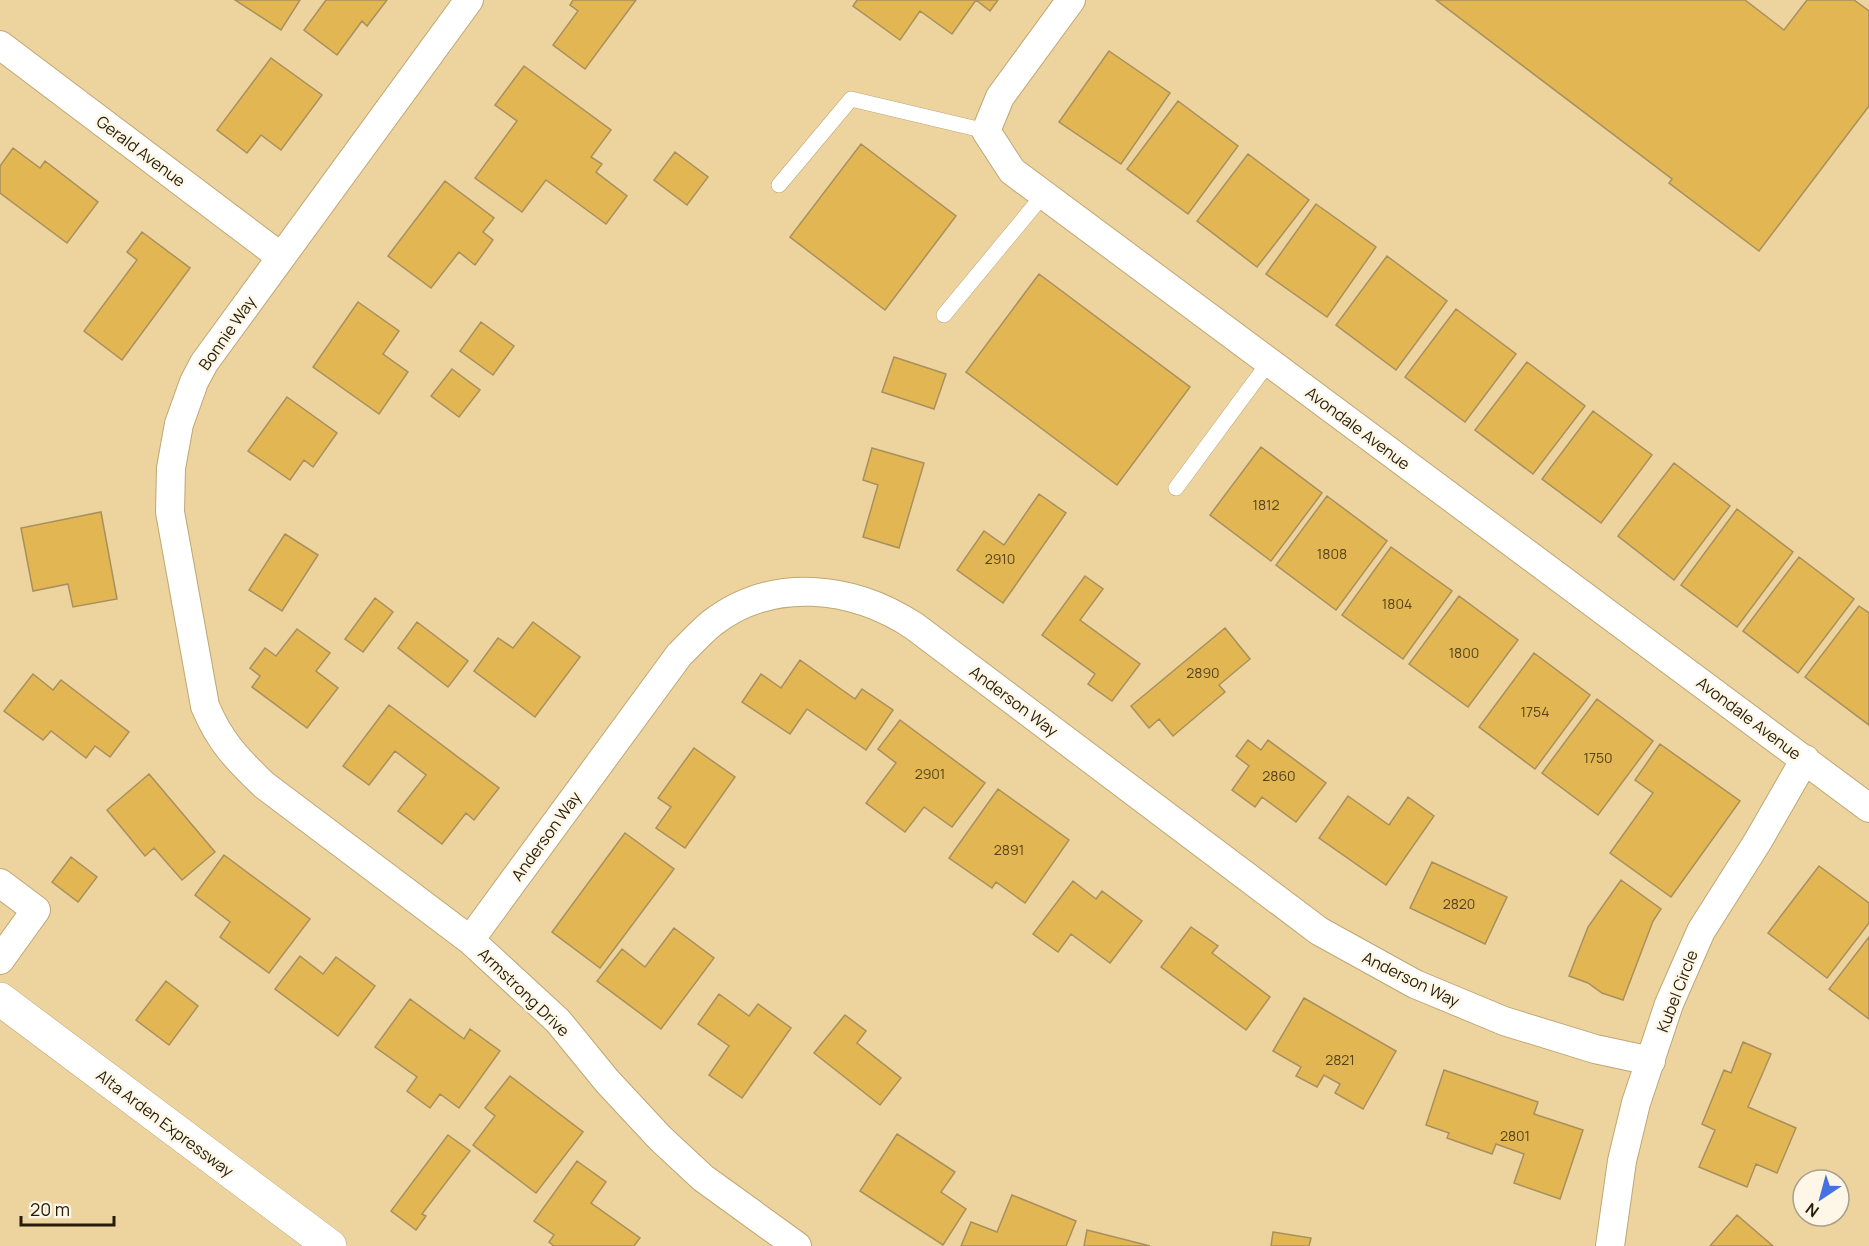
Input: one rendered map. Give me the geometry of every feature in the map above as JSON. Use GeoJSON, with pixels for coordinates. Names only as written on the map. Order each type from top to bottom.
{"type":"FeatureCollection","features":[{"type":"Feature","properties":{"kind":"main road","name":"Alta Arden Expressway"},"geometry":{"type":"LineString","coordinates":[[0,999],[330,1246]]}},
{"type":"Feature","properties":{"kind":"street","name":"Bonnie Way"},"geometry":{"type":"LineString","coordinates":[[234,757],[214,729],[205,706],[170,512],[171,468],[179,424],[199,372],[469,0]]}},
{"type":"Feature","properties":{"kind":"street"},"geometry":{"type":"LineString","coordinates":[[986,131],[1000,97],[1071,0]]}},
{"type":"Feature","properties":{"kind":"street","name":"Gerald Avenue"},"geometry":{"type":"LineString","coordinates":[[0,45],[281,257]]}},
{"type":"Feature","properties":{"kind":"street","name":"Avondale Avenue"},"geometry":{"type":"LineString","coordinates":[[986,131],[1012,171],[1869,808]]}},
{"type":"Feature","properties":{"kind":"street","name":"Anderson Way"},"geometry":{"type":"LineString","coordinates":[[470,940],[679,655],[696,637],[714,622],[734,610],[756,601],[779,595],[826,592],[872,603],[914,626],[1319,931],[1415,984],[1504,1021],[1595,1049],[1651,1061]]}},
{"type":"Feature","properties":{"kind":"street","name":"Armstrong Drive"},"geometry":{"type":"LineString","coordinates":[[234,757],[264,786],[470,940],[558,1022],[607,1081],[660,1138],[703,1178],[797,1246]]}},
{"type":"Feature","properties":{"kind":"street","name":"Kubel Circle"},"geometry":{"type":"LineString","coordinates":[[1610,1246],[1622,1161],[1636,1103],[1669,1004],[1701,931],[1758,841],[1805,759]]}},
{"type":"Feature","properties":{"kind":"street"},"geometry":{"type":"LineString","coordinates":[[0,883],[36,910],[0,960]]}},
{"type":"Feature","properties":{"kind":"lane"},"geometry":{"type":"LineString","coordinates":[[779,185],[851,99],[986,131]]}},
{"type":"Feature","properties":{"kind":"lane"},"geometry":{"type":"LineString","coordinates":[[944,315],[1044,194]]}},
{"type":"Feature","properties":{"kind":"lane"},"geometry":{"type":"LineString","coordinates":[[1176,488],[1269,362]]}},
{"type":"Feature","properties":{"kind":"building"},"geometry":{"type":"Polygon","coordinates":[[[235,0],[300,0],[281,30],[235,0]]]}},
{"type":"Feature","properties":{"kind":"building"},"geometry":{"type":"Polygon","coordinates":[[[326,0],[387,0],[367,26],[362,21],[337,55],[304,30],[326,0]]]}},
{"type":"Feature","properties":{"kind":"building"},"geometry":{"type":"Polygon","coordinates":[[[573,0],[636,0],[585,69],[553,45],[578,11],[570,5],[573,0]]]}},
{"type":"Feature","properties":{"kind":"building"},"geometry":{"type":"Polygon","coordinates":[[[857,0],[976,0],[952,34],[920,11],[900,40],[853,6],[857,0]]]}},
{"type":"Feature","properties":{"kind":"building"},"geometry":{"type":"Polygon","coordinates":[[[976,0],[998,0],[990,11],[976,0]]]}},
{"type":"Feature","properties":{"kind":"building"},"geometry":{"type":"Polygon","coordinates":[[[1436,0],[1745,0],[1784,30],[1807,0],[1854,0],[1869,11],[1869,106],[1759,251],[1669,183],[1672,179],[1436,0]]]}},
{"type":"Feature","properties":{"kind":"building"},"geometry":{"type":"Polygon","coordinates":[[[1109,51],[1170,93],[1121,164],[1059,122],[1109,51]]]}},
{"type":"Feature","properties":{"kind":"building"},"geometry":{"type":"Polygon","coordinates":[[[271,58],[322,95],[281,150],[261,135],[247,153],[217,130],[271,58]]]}},
{"type":"Feature","properties":{"kind":"building"},"geometry":{"type":"Polygon","coordinates":[[[524,66],[611,130],[591,157],[602,164],[596,172],[627,196],[606,224],[546,180],[522,212],[475,178],[517,121],[495,105],[524,66]]]}},
{"type":"Feature","properties":{"kind":"building"},"geometry":{"type":"Polygon","coordinates":[[[1178,101],[1238,146],[1188,214],[1127,169],[1178,101]]]}},
{"type":"Feature","properties":{"kind":"building"},"geometry":{"type":"Polygon","coordinates":[[[861,144],[956,216],[885,310],[790,237],[861,144]]]}},
{"type":"Feature","properties":{"kind":"building"},"geometry":{"type":"Polygon","coordinates":[[[13,148],[40,168],[45,161],[98,202],[67,243],[0,193],[0,166],[13,148]]]}},
{"type":"Feature","properties":{"kind":"building"},"geometry":{"type":"Polygon","coordinates":[[[675,152],[708,177],[687,205],[654,180],[675,152]]]}},
{"type":"Feature","properties":{"kind":"building"},"geometry":{"type":"Polygon","coordinates":[[[1248,154],[1309,200],[1257,267],[1197,221],[1248,154]]]}},
{"type":"Feature","properties":{"kind":"building"},"geometry":{"type":"Polygon","coordinates":[[[445,181],[494,218],[483,232],[493,240],[475,265],[459,252],[431,288],[388,256],[445,181]]]}},
{"type":"Feature","properties":{"kind":"building"},"geometry":{"type":"Polygon","coordinates":[[[1316,204],[1376,247],[1327,317],[1266,274],[1316,204]]]}},
{"type":"Feature","properties":{"kind":"building"},"geometry":{"type":"Polygon","coordinates":[[[142,232],[190,268],[122,360],[84,331],[137,260],[127,252],[142,232]]]}},
{"type":"Feature","properties":{"kind":"building"},"geometry":{"type":"Polygon","coordinates":[[[1387,256],[1447,301],[1396,370],[1336,325],[1387,256]]]}},
{"type":"Feature","properties":{"kind":"building"},"geometry":{"type":"Polygon","coordinates":[[[1039,274],[1190,387],[1117,485],[966,372],[1039,274]]]}},
{"type":"Feature","properties":{"kind":"building"},"geometry":{"type":"Polygon","coordinates":[[[358,302],[399,331],[383,354],[408,372],[379,414],[313,367],[358,302]]]}},
{"type":"Feature","properties":{"kind":"building"},"geometry":{"type":"Polygon","coordinates":[[[1456,309],[1516,354],[1465,422],[1405,377],[1456,309]]]}},
{"type":"Feature","properties":{"kind":"building"},"geometry":{"type":"Polygon","coordinates":[[[481,322],[514,346],[493,375],[460,351],[481,322]]]}},
{"type":"Feature","properties":{"kind":"building"},"geometry":{"type":"Polygon","coordinates":[[[894,357],[946,374],[934,409],[882,392],[894,357]]]}},
{"type":"Feature","properties":{"kind":"building"},"geometry":{"type":"Polygon","coordinates":[[[1527,362],[1585,406],[1533,474],[1475,430],[1527,362]]]}},
{"type":"Feature","properties":{"kind":"building"},"geometry":{"type":"Polygon","coordinates":[[[452,369],[480,390],[459,417],[431,396],[452,369]]]}},
{"type":"Feature","properties":{"kind":"building"},"geometry":{"type":"Polygon","coordinates":[[[287,397],[337,433],[313,467],[304,460],[290,480],[248,451],[287,397]]]}},
{"type":"Feature","properties":{"kind":"building"},"geometry":{"type":"Polygon","coordinates":[[[1593,411],[1652,455],[1601,523],[1542,479],[1593,411]]]}},
{"type":"Feature","properties":{"kind":"building"},"geometry":{"type":"Polygon","coordinates":[[[1261,447],[1322,493],[1271,561],[1210,515],[1261,447]]]}},
{"type":"Feature","properties":{"kind":"building"},"geometry":{"type":"Polygon","coordinates":[[[872,448],[924,463],[899,548],[863,537],[878,485],[863,480],[872,448]]]}},
{"type":"Feature","properties":{"kind":"building"},"geometry":{"type":"Polygon","coordinates":[[[1674,463],[1730,506],[1674,580],[1618,536],[1674,463]]]}},
{"type":"Feature","properties":{"kind":"building"},"geometry":{"type":"Polygon","coordinates":[[[1039,494],[1066,513],[1003,603],[957,570],[984,531],[1004,545],[1039,494]]]}},
{"type":"Feature","properties":{"kind":"building"},"geometry":{"type":"Polygon","coordinates":[[[1327,496],[1387,541],[1336,610],[1276,565],[1327,496]]]}},
{"type":"Feature","properties":{"kind":"building"},"geometry":{"type":"Polygon","coordinates":[[[1737,509],[1793,552],[1737,627],[1681,585],[1737,509]]]}},
{"type":"Feature","properties":{"kind":"building"},"geometry":{"type":"Polygon","coordinates":[[[101,512],[117,599],[73,607],[68,584],[33,591],[21,528],[101,512]]]}},
{"type":"Feature","properties":{"kind":"building"},"geometry":{"type":"Polygon","coordinates":[[[285,534],[318,555],[282,611],[249,590],[285,534]]]}},
{"type":"Feature","properties":{"kind":"building"},"geometry":{"type":"Polygon","coordinates":[[[1391,547],[1452,591],[1403,659],[1342,615],[1391,547]]]}},
{"type":"Feature","properties":{"kind":"building"},"geometry":{"type":"Polygon","coordinates":[[[1799,557],[1854,599],[1798,673],[1743,631],[1799,557]]]}},
{"type":"Feature","properties":{"kind":"building"},"geometry":{"type":"Polygon","coordinates":[[[1085,576],[1103,589],[1080,620],[1140,664],[1112,701],[1088,684],[1095,674],[1042,635],[1085,576]]]}},
{"type":"Feature","properties":{"kind":"building"},"geometry":{"type":"Polygon","coordinates":[[[1459,596],[1518,640],[1468,707],[1409,664],[1459,596]]]}},
{"type":"Feature","properties":{"kind":"building"},"geometry":{"type":"Polygon","coordinates":[[[375,598],[393,612],[363,652],[345,639],[375,598]]]}},
{"type":"Feature","properties":{"kind":"building"},"geometry":{"type":"Polygon","coordinates":[[[1859,606],[1869,613],[1869,725],[1805,677],[1859,606]]]}},
{"type":"Feature","properties":{"kind":"building"},"geometry":{"type":"Polygon","coordinates":[[[417,622],[468,661],[448,687],[398,648],[417,622]]]}},
{"type":"Feature","properties":{"kind":"building"},"geometry":{"type":"Polygon","coordinates":[[[533,622],[580,657],[535,717],[474,671],[498,638],[513,648],[533,622]]]}},
{"type":"Feature","properties":{"kind":"building"},"geometry":{"type":"Polygon","coordinates":[[[1225,628],[1250,659],[1219,685],[1225,692],[1173,736],[1159,719],[1149,728],[1131,706],[1225,628]]]}},
{"type":"Feature","properties":{"kind":"building"},"geometry":{"type":"Polygon","coordinates":[[[297,629],[330,653],[316,671],[338,688],[307,728],[252,687],[260,676],[250,668],[265,648],[276,656],[297,629]]]}},
{"type":"Feature","properties":{"kind":"building"},"geometry":{"type":"Polygon","coordinates":[[[1534,653],[1590,695],[1535,769],[1479,727],[1534,653]]]}},
{"type":"Feature","properties":{"kind":"building"},"geometry":{"type":"Polygon","coordinates":[[[800,660],[855,699],[862,689],[893,710],[866,750],[807,709],[790,734],[742,702],[761,674],[781,688],[800,660]]]}},
{"type":"Feature","properties":{"kind":"building"},"geometry":{"type":"Polygon","coordinates":[[[33,674],[53,690],[61,680],[129,732],[110,757],[95,746],[86,758],[51,731],[43,740],[4,711],[33,674]]]}},
{"type":"Feature","properties":{"kind":"building"},"geometry":{"type":"Polygon","coordinates":[[[1597,699],[1653,741],[1598,815],[1542,773],[1597,699]]]}},
{"type":"Feature","properties":{"kind":"building"},"geometry":{"type":"Polygon","coordinates":[[[389,705],[499,788],[474,820],[466,813],[442,844],[398,811],[426,775],[395,751],[369,785],[343,766],[389,705]]]}},
{"type":"Feature","properties":{"kind":"building"},"geometry":{"type":"Polygon","coordinates":[[[900,720],[985,783],[952,827],[924,807],[905,832],[866,803],[896,763],[878,749],[900,720]]]}},
{"type":"Feature","properties":{"kind":"building"},"geometry":{"type":"Polygon","coordinates":[[[1248,740],[1261,750],[1268,740],[1326,783],[1296,822],[1262,797],[1255,807],[1232,790],[1249,766],[1236,756],[1248,740]]]}},
{"type":"Feature","properties":{"kind":"building"},"geometry":{"type":"Polygon","coordinates":[[[1660,744],[1740,801],[1671,897],[1610,853],[1653,793],[1635,780],[1660,744]]]}},
{"type":"Feature","properties":{"kind":"building"},"geometry":{"type":"Polygon","coordinates":[[[694,748],[735,777],[685,848],[656,828],[671,807],[658,798],[694,748]]]}},
{"type":"Feature","properties":{"kind":"building"},"geometry":{"type":"Polygon","coordinates":[[[149,774],[215,852],[182,880],[154,848],[145,856],[107,810],[149,774]]]}},
{"type":"Feature","properties":{"kind":"building"},"geometry":{"type":"Polygon","coordinates":[[[998,789],[1069,840],[1025,903],[996,882],[992,888],[949,858],[998,789]]]}},
{"type":"Feature","properties":{"kind":"building"},"geometry":{"type":"Polygon","coordinates":[[[1348,796],[1389,825],[1408,797],[1434,816],[1386,885],[1319,838],[1348,796]]]}},
{"type":"Feature","properties":{"kind":"building"},"geometry":{"type":"Polygon","coordinates":[[[625,833],[674,869],[600,968],[552,932],[625,833]]]}},
{"type":"Feature","properties":{"kind":"building"},"geometry":{"type":"Polygon","coordinates":[[[224,855],[310,919],[269,973],[220,937],[230,922],[195,895],[224,855]]]}},
{"type":"Feature","properties":{"kind":"building"},"geometry":{"type":"Polygon","coordinates":[[[71,857],[97,877],[78,902],[52,882],[71,857]]]}},
{"type":"Feature","properties":{"kind":"building"},"geometry":{"type":"Polygon","coordinates":[[[1432,862],[1507,897],[1485,944],[1410,908],[1432,862]]]}},
{"type":"Feature","properties":{"kind":"building"},"geometry":{"type":"Polygon","coordinates":[[[1819,866],[1869,903],[1869,923],[1827,978],[1768,933],[1819,866]]]}},
{"type":"Feature","properties":{"kind":"building"},"geometry":{"type":"Polygon","coordinates":[[[1621,880],[1661,909],[1653,921],[1623,1000],[1602,993],[1588,983],[1569,976],[1588,927],[1621,880]]]}},
{"type":"Feature","properties":{"kind":"building"},"geometry":{"type":"Polygon","coordinates":[[[1073,881],[1096,899],[1102,891],[1142,921],[1110,963],[1071,934],[1058,952],[1033,934],[1073,881]]]}},
{"type":"Feature","properties":{"kind":"building"},"geometry":{"type":"Polygon","coordinates":[[[1191,927],[1218,946],[1212,953],[1270,997],[1246,1030],[1161,967],[1191,927]]]}},
{"type":"Feature","properties":{"kind":"building"},"geometry":{"type":"Polygon","coordinates":[[[674,928],[714,958],[661,1029],[597,981],[622,949],[645,967],[674,928]]]}},
{"type":"Feature","properties":{"kind":"building"},"geometry":{"type":"Polygon","coordinates":[[[1869,937],[1869,1019],[1829,989],[1869,937]]]}},
{"type":"Feature","properties":{"kind":"building"},"geometry":{"type":"Polygon","coordinates":[[[300,956],[323,974],[336,957],[375,986],[338,1036],[275,989],[300,956]]]}},
{"type":"Feature","properties":{"kind":"building"},"geometry":{"type":"Polygon","coordinates":[[[166,981],[198,1006],[169,1045],[136,1020],[166,981]]]}},
{"type":"Feature","properties":{"kind":"building"},"geometry":{"type":"Polygon","coordinates":[[[719,994],[749,1016],[758,1004],[791,1028],[742,1098],[709,1075],[729,1046],[698,1024],[719,994]]]}},
{"type":"Feature","properties":{"kind":"building"},"geometry":{"type":"Polygon","coordinates":[[[1304,998],[1396,1051],[1363,1109],[1335,1093],[1340,1084],[1324,1075],[1317,1087],[1296,1076],[1301,1067],[1273,1051],[1304,998]]]}},
{"type":"Feature","properties":{"kind":"building"},"geometry":{"type":"Polygon","coordinates":[[[410,999],[464,1039],[470,1029],[500,1051],[459,1108],[440,1094],[430,1108],[407,1091],[417,1077],[375,1047],[410,999]]]}},
{"type":"Feature","properties":{"kind":"building"},"geometry":{"type":"Polygon","coordinates":[[[845,1015],[866,1031],[857,1043],[901,1078],[880,1105],[814,1053],[845,1015]]]}},
{"type":"Feature","properties":{"kind":"building"},"geometry":{"type":"Polygon","coordinates":[[[1743,1042],[1771,1054],[1748,1107],[1796,1128],[1777,1173],[1756,1164],[1747,1187],[1699,1167],[1715,1130],[1702,1124],[1724,1070],[1731,1073],[1743,1042]]]}},
{"type":"Feature","properties":{"kind":"building"},"geometry":{"type":"Polygon","coordinates":[[[1444,1070],[1538,1102],[1534,1114],[1583,1130],[1560,1199],[1514,1183],[1524,1154],[1496,1144],[1492,1154],[1447,1138],[1449,1133],[1426,1125],[1444,1070]]]}},
{"type":"Feature","properties":{"kind":"building"},"geometry":{"type":"Polygon","coordinates":[[[510,1076],[583,1132],[536,1193],[473,1145],[495,1116],[485,1108],[510,1076]]]}},
{"type":"Feature","properties":{"kind":"building"},"geometry":{"type":"Polygon","coordinates":[[[897,1134],[955,1172],[941,1192],[966,1209],[943,1245],[860,1191],[897,1134]]]}},
{"type":"Feature","properties":{"kind":"building"},"geometry":{"type":"Polygon","coordinates":[[[448,1135],[470,1151],[422,1214],[426,1216],[416,1230],[391,1211],[448,1135]]]}},
{"type":"Feature","properties":{"kind":"building"},"geometry":{"type":"Polygon","coordinates":[[[577,1161],[606,1182],[591,1203],[640,1238],[634,1246],[554,1246],[549,1242],[554,1235],[534,1221],[577,1161]]]}},
{"type":"Feature","properties":{"kind":"building"},"geometry":{"type":"Polygon","coordinates":[[[1012,1195],[1076,1221],[1066,1246],[961,1246],[971,1222],[997,1232],[1012,1195]]]}},
{"type":"Feature","properties":{"kind":"building"},"geometry":{"type":"Polygon","coordinates":[[[1737,1215],[1773,1246],[1710,1246],[1737,1215]]]}},
{"type":"Feature","properties":{"kind":"building"},"geometry":{"type":"Polygon","coordinates":[[[1087,1230],[1150,1246],[1084,1246],[1087,1230]]]}},
{"type":"Feature","properties":{"kind":"building"},"geometry":{"type":"Polygon","coordinates":[[[1273,1232],[1311,1238],[1309,1246],[1271,1246],[1273,1232]]]}}]}
